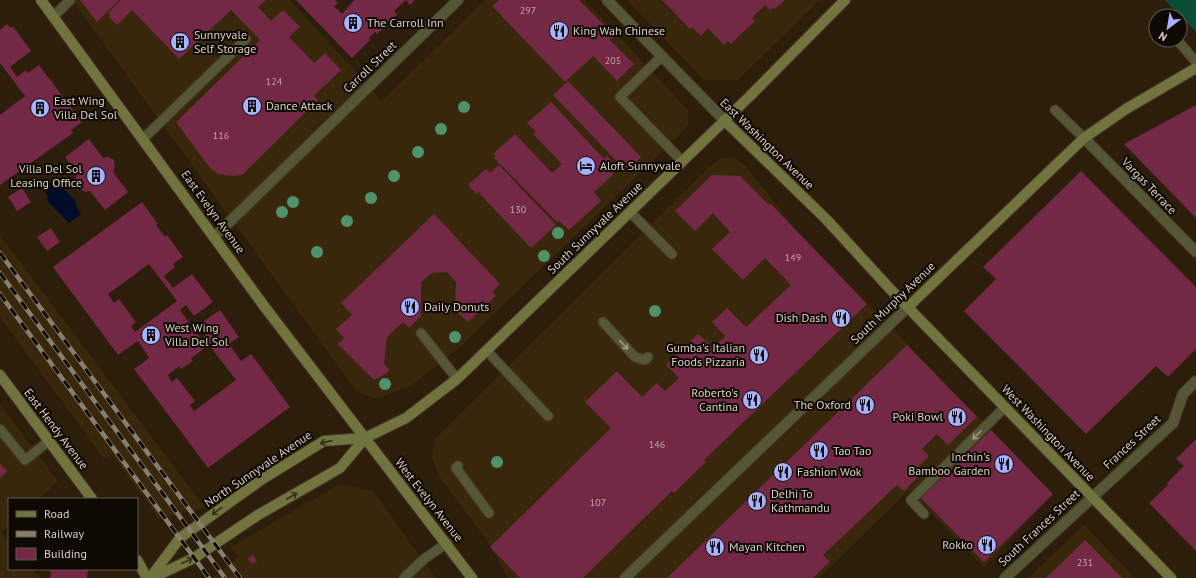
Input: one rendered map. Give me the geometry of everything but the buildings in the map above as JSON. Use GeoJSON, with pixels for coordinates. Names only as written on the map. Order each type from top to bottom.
{"type":"FeatureCollection","features":[{"type":"Feature","properties":{"kind":"main road","name":"East Evelyn Avenue"},"geometry":{"type":"LineString","coordinates":[[41,0],[215,236],[264,306],[365,438]]}},
{"type":"Feature","properties":{"kind":"main road","name":"South Sunnyvale Avenue"},"geometry":{"type":"LineString","coordinates":[[365,438],[406,418],[457,379],[630,212],[845,0]]}},
{"type":"Feature","properties":{"kind":"main road","name":"South Murphy Avenue"},"geometry":{"type":"LineString","coordinates":[[908,307],[1084,138],[1126,109],[1196,68]]}},
{"type":"Feature","properties":{"kind":"main road","name":"East Washington Avenue"},"geometry":{"type":"LineString","coordinates":[[724,120],[826,219],[908,307]]}},
{"type":"Feature","properties":{"kind":"main road","name":"West Washington Avenue"},"geometry":{"type":"LineString","coordinates":[[908,307],[1171,578]]}},
{"type":"Feature","properties":{"kind":"main road","name":"East Hendy Avenue"},"geometry":{"type":"LineString","coordinates":[[0,375],[91,498]]}},
{"type":"Feature","properties":{"kind":"main road","name":"West Evelyn Avenue"},"geometry":{"type":"LineString","coordinates":[[365,438],[447,543],[472,578]]}},
{"type":"Feature","properties":{"kind":"main road","name":"North Sunnyvale Avenue"},"geometry":{"type":"LineString","coordinates":[[150,578],[180,538],[261,480],[324,440],[365,438]]}},
{"type":"Feature","properties":{"kind":"main road"},"geometry":{"type":"LineString","coordinates":[[138,561],[150,578],[194,558],[258,515],[340,468],[365,438]]}},
{"type":"Feature","properties":{"kind":"street","name":"Carroll Street"},"geometry":{"type":"LineString","coordinates":[[215,236],[458,0]]}},
{"type":"Feature","properties":{"kind":"street","name":"East Washington Avenue"},"geometry":{"type":"LineString","coordinates":[[607,0],[724,120]]}},
{"type":"Feature","properties":{"kind":"street","name":"Vargas Terrace"},"geometry":{"type":"LineString","coordinates":[[1084,138],[1196,252]]}},
{"type":"Feature","properties":{"kind":"street","name":"South Murphy Avenue"},"geometry":{"type":"LineString","coordinates":[[625,578],[908,307]]}},
{"type":"Feature","properties":{"kind":"street","name":"Frances Street"},"geometry":{"type":"LineString","coordinates":[[1092,496],[1131,463],[1172,423],[1183,394],[1196,382]]}},
{"type":"Feature","properties":{"kind":"street","name":"South Frances Street"},"geometry":{"type":"LineString","coordinates":[[1005,578],[1092,496]]}},
{"type":"Feature","properties":{"kind":"lane"},"geometry":{"type":"LineString","coordinates":[[53,16],[70,0]]}},
{"type":"Feature","properties":{"kind":"lane"},"geometry":{"type":"LineString","coordinates":[[143,139],[246,39]]}},
{"type":"Feature","properties":{"kind":"lane"},"geometry":{"type":"LineString","coordinates":[[1184,48],[1196,62]]}},
{"type":"Feature","properties":{"kind":"lane"},"geometry":{"type":"LineString","coordinates":[[661,57],[620,97],[682,161]]}},
{"type":"Feature","properties":{"kind":"lane"},"geometry":{"type":"LineString","coordinates":[[1055,110],[1084,138]]}},
{"type":"Feature","properties":{"kind":"lane"},"geometry":{"type":"LineString","coordinates":[[630,212],[672,254]]}},
{"type":"Feature","properties":{"kind":"lane"},"geometry":{"type":"LineString","coordinates":[[603,322],[635,357],[645,360],[648,357]]}},
{"type":"Feature","properties":{"kind":"lane"},"geometry":{"type":"LineString","coordinates":[[422,333],[457,379]]}},
{"type":"Feature","properties":{"kind":"lane"},"geometry":{"type":"LineString","coordinates":[[487,351],[548,416]]}},
{"type":"Feature","properties":{"kind":"lane"},"geometry":{"type":"LineString","coordinates":[[924,514],[911,500],[1005,407]]}},
{"type":"Feature","properties":{"kind":"lane"},"geometry":{"type":"LineString","coordinates":[[0,430],[25,460],[49,441]]}},
{"type":"Feature","properties":{"kind":"lane"},"geometry":{"type":"LineString","coordinates":[[458,466],[456,468],[489,513]]}},
{"type":"Feature","properties":{"kind":"lane"},"geometry":{"type":"LineString","coordinates":[[404,578],[424,559],[447,543]]}},
{"type":"Feature","properties":{"kind":"shaded area"},"geometry":{"type":"Polygon","coordinates":[[[72,0],[290,0],[382,101],[485,0],[585,0],[688,110],[688,124],[680,134],[461,346],[415,383],[378,399],[357,392],[72,0]]]}},
{"type":"Feature","properties":{"kind":"shaded area"},"geometry":{"type":"Polygon","coordinates":[[[627,0],[820,0],[738,80],[704,80],[627,0]]]}},
{"type":"Feature","properties":{"kind":"shaded area"},"geometry":{"type":"Polygon","coordinates":[[[734,157],[746,166],[795,229],[1053,494],[984,568],[909,490],[819,578],[508,578],[489,543],[438,475],[432,457],[434,440],[711,165],[721,158],[734,157]]]}},
{"type":"Feature","properties":{"kind":"shaded area"},"geometry":{"type":"Polygon","coordinates":[[[0,235],[205,508],[159,518],[111,454],[104,459],[0,317],[0,235]]]}},
{"type":"Feature","properties":{"kind":"shaded area"},"geometry":{"type":"Polygon","coordinates":[[[0,404],[58,481],[40,498],[8,498],[8,527],[1,533],[8,541],[8,570],[33,570],[40,578],[0,578],[0,404]]]}},
{"type":"Feature","properties":{"kind":"shaded area"},"geometry":{"type":"Polygon","coordinates":[[[340,484],[373,491],[436,578],[213,578],[239,557],[231,547],[340,484]]]}},
{"type":"Feature","properties":{"kind":"shaded area"},"geometry":{"type":"Polygon","coordinates":[[[1084,525],[1135,578],[1028,578],[1084,525]]]}},
{"type":"Feature","properties":{"kind":"green space"},"geometry":{"type":"Polygon","coordinates":[[[1165,0],[1196,0],[1196,32],[1188,24],[1188,8],[1173,8],[1165,0]]]}},
{"type":"Feature","properties":{"kind":"water"},"geometry":{"type":"Polygon","coordinates":[[[55,180],[75,200],[77,208],[81,214],[69,223],[48,202],[47,195],[42,188],[55,180]]]}},
{"type":"Feature","properties":{"kind":"railway"},"geometry":{"type":"LineString","coordinates":[[0,253],[240,578]]}},
{"type":"Feature","properties":{"kind":"railway"},"geometry":{"type":"LineString","coordinates":[[0,273],[225,578]]}},
{"type":"Feature","properties":{"kind":"railway"},"geometry":{"type":"LineString","coordinates":[[0,294],[209,578]]}},
{"type":"Feature","properties":{"kind":"place","name":"The Carroll Inn"},"geometry":{"type":"Point","coordinates":[353,23]}},
{"type":"Feature","properties":{"kind":"place","name":"King Wah Chinese"},"geometry":{"type":"Point","coordinates":[559,31]}},
{"type":"Feature","properties":{"kind":"place","name":"Sunnyvale Self Storage"},"geometry":{"type":"Point","coordinates":[180,42]}},
{"type":"Feature","properties":{"kind":"place","name":"Dance Attack"},"geometry":{"type":"Point","coordinates":[252,106]}},
{"type":"Feature","properties":{"kind":"place","name":"East Wing Villa Del Sol"},"geometry":{"type":"Point","coordinates":[40,108]}},
{"type":"Feature","properties":{"kind":"place","name":"Aloft Sunnyvale"},"geometry":{"type":"Point","coordinates":[586,166]}},
{"type":"Feature","properties":{"kind":"place","name":"Villa Del Sol Leasing Office"},"geometry":{"type":"Point","coordinates":[96,176]}},
{"type":"Feature","properties":{"kind":"place","name":"Daily Donuts"},"geometry":{"type":"Point","coordinates":[410,307]}},
{"type":"Feature","properties":{"kind":"place","name":"Dish Dash"},"geometry":{"type":"Point","coordinates":[841,318]}},
{"type":"Feature","properties":{"kind":"place","name":"West Wing Villa Del Sol"},"geometry":{"type":"Point","coordinates":[151,335]}},
{"type":"Feature","properties":{"kind":"place","name":"Gumba's Italian Foods Pizzaria"},"geometry":{"type":"Point","coordinates":[759,355]}},
{"type":"Feature","properties":{"kind":"place","name":"Roberto's Cantina"},"geometry":{"type":"Point","coordinates":[752,400]}},
{"type":"Feature","properties":{"kind":"place","name":"The Oxford"},"geometry":{"type":"Point","coordinates":[865,405]}},
{"type":"Feature","properties":{"kind":"place","name":"Poki Bowl"},"geometry":{"type":"Point","coordinates":[957,417]}},
{"type":"Feature","properties":{"kind":"place","name":"Tao Tao"},"geometry":{"type":"Point","coordinates":[819,451]}},
{"type":"Feature","properties":{"kind":"place","name":"Inchin's Bamboo Garden"},"geometry":{"type":"Point","coordinates":[1004,464]}},
{"type":"Feature","properties":{"kind":"place","name":"Fashion Wok"},"geometry":{"type":"Point","coordinates":[783,472]}},
{"type":"Feature","properties":{"kind":"place","name":"Delhi To Kathmandu"},"geometry":{"type":"Point","coordinates":[757,501]}},
{"type":"Feature","properties":{"kind":"place","name":"Rokko"},"geometry":{"type":"Point","coordinates":[987,545]}},
{"type":"Feature","properties":{"kind":"place","name":"Mayan Kitchen"},"geometry":{"type":"Point","coordinates":[715,547]}}]}
